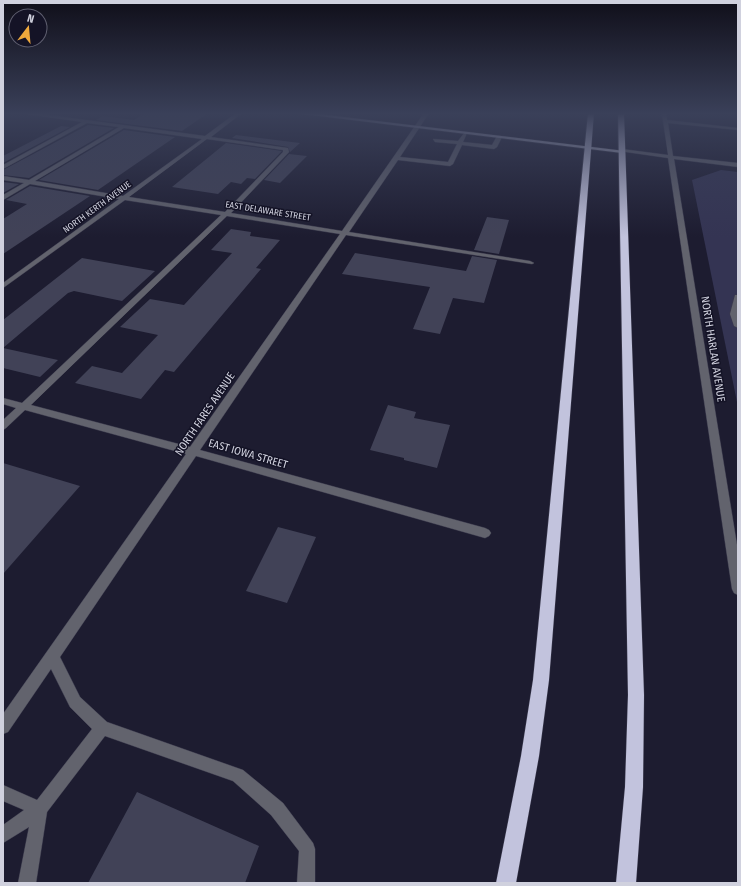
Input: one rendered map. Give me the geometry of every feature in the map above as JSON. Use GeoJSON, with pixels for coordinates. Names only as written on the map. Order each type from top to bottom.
{"type":"FeatureCollection","features":[{"type":"Feature","properties":{"kind":"highway"},"geometry":{"type":"LineString","coordinates":[[506,883],[530,756],[540,680],[587,154]]}},
{"type":"Feature","properties":{"kind":"highway"},"geometry":{"type":"LineString","coordinates":[[622,154],[636,695],[634,787],[626,883]]}},
{"type":"Feature","properties":{"kind":"street"},"geometry":{"type":"LineString","coordinates":[[3,167],[26,154]]}},
{"type":"Feature","properties":{"kind":"street"},"geometry":{"type":"LineString","coordinates":[[3,198],[77,154]]}},
{"type":"Feature","properties":{"kind":"street","name":"NORTH KERTH AVENUE"},"geometry":{"type":"LineString","coordinates":[[3,286],[184,154]]}},
{"type":"Feature","properties":{"kind":"street"},"geometry":{"type":"LineString","coordinates":[[3,426],[227,213],[284,154]]}},
{"type":"Feature","properties":{"kind":"street","name":"NORTH FARES AVENUE"},"geometry":{"type":"LineString","coordinates":[[3,727],[194,452],[343,232],[400,154]]}},
{"type":"Feature","properties":{"kind":"street"},"geometry":{"type":"LineString","coordinates":[[398,158],[450,164],[455,154]]}},
{"type":"Feature","properties":{"kind":"street"},"geometry":{"type":"LineString","coordinates":[[649,154],[738,165]]}},
{"type":"Feature","properties":{"kind":"street","name":"NORTH HARLAN AVENUE"},"geometry":{"type":"LineString","coordinates":[[671,157],[738,589]]}},
{"type":"Feature","properties":{"kind":"street","name":"EAST DELAWARE STREET"},"geometry":{"type":"LineString","coordinates":[[3,178],[530,263]]}},
{"type":"Feature","properties":{"kind":"street"},"geometry":{"type":"LineString","coordinates":[[738,297],[734,314],[738,326]]}},
{"type":"Feature","properties":{"kind":"street","name":"EAST IOWA STREET"},"geometry":{"type":"LineString","coordinates":[[3,401],[194,452],[485,533]]}},
{"type":"Feature","properties":{"kind":"street"},"geometry":{"type":"LineString","coordinates":[[52,656],[75,702],[102,728],[238,775],[277,809],[307,850],[306,883]]}},
{"type":"Feature","properties":{"kind":"street"},"geometry":{"type":"LineString","coordinates":[[3,835],[40,809],[102,728]]}},
{"type":"Feature","properties":{"kind":"street"},"geometry":{"type":"LineString","coordinates":[[3,793],[40,809]]}},
{"type":"Feature","properties":{"kind":"street"},"geometry":{"type":"LineString","coordinates":[[27,883],[40,809]]}},
{"type":"Feature","properties":{"kind":"shaded area"},"geometry":{"type":"Polygon","coordinates":[[[721,170],[738,172],[738,407],[692,180],[721,170]]]}},
{"type":"Feature","properties":{"kind":"building"},"geometry":{"type":"Polygon","coordinates":[[[6,154],[19,154],[3,163],[3,156],[6,154]]]}},
{"type":"Feature","properties":{"kind":"building"},"geometry":{"type":"Polygon","coordinates":[[[33,154],[69,154],[29,178],[3,175],[3,170],[33,154]]]}},
{"type":"Feature","properties":{"kind":"building"},"geometry":{"type":"Polygon","coordinates":[[[83,154],[150,154],[98,190],[39,180],[83,154]]]}},
{"type":"Feature","properties":{"kind":"building"},"geometry":{"type":"Polygon","coordinates":[[[212,154],[279,154],[255,179],[247,178],[241,184],[231,182],[218,194],[172,187],[212,154]]]}},
{"type":"Feature","properties":{"kind":"building"},"geometry":{"type":"Polygon","coordinates":[[[289,154],[307,156],[280,183],[264,180],[289,154]]]}},
{"type":"Feature","properties":{"kind":"building"},"geometry":{"type":"Polygon","coordinates":[[[3,182],[19,184],[3,193],[3,182]]]}},
{"type":"Feature","properties":{"kind":"building"},"geometry":{"type":"Polygon","coordinates":[[[30,186],[90,196],[3,254],[3,219],[27,204],[6,200],[30,186]]]}},
{"type":"Feature","properties":{"kind":"building"},"geometry":{"type":"Polygon","coordinates":[[[487,217],[509,220],[499,254],[474,250],[487,217]]]}},
{"type":"Feature","properties":{"kind":"building"},"geometry":{"type":"Polygon","coordinates":[[[231,229],[251,232],[250,236],[280,240],[256,268],[261,269],[174,372],[165,370],[141,399],[75,383],[92,366],[122,373],[158,335],[120,327],[150,299],[184,305],[232,253],[211,250],[231,229]]]}},
{"type":"Feature","properties":{"kind":"building"},"geometry":{"type":"Polygon","coordinates":[[[355,253],[466,271],[472,256],[497,260],[484,303],[453,298],[440,334],[413,329],[430,287],[342,274],[355,253]]]}},
{"type":"Feature","properties":{"kind":"building"},"geometry":{"type":"Polygon","coordinates":[[[82,258],[155,271],[122,301],[74,291],[68,293],[3,348],[3,320],[82,258]]]}},
{"type":"Feature","properties":{"kind":"building"},"geometry":{"type":"Polygon","coordinates":[[[3,348],[58,360],[40,377],[3,368],[3,348]]]}},
{"type":"Feature","properties":{"kind":"building"},"geometry":{"type":"Polygon","coordinates":[[[388,405],[416,412],[414,418],[450,425],[437,468],[370,450],[388,405]]]}},
{"type":"Feature","properties":{"kind":"building"},"geometry":{"type":"Polygon","coordinates":[[[3,463],[80,486],[3,574],[3,463]]]}},
{"type":"Feature","properties":{"kind":"building"},"geometry":{"type":"Polygon","coordinates":[[[278,527],[316,537],[287,603],[246,591],[278,527]]]}},
{"type":"Feature","properties":{"kind":"building"},"geometry":{"type":"Polygon","coordinates":[[[137,792],[259,846],[245,883],[88,883],[137,792]]]}}]}
